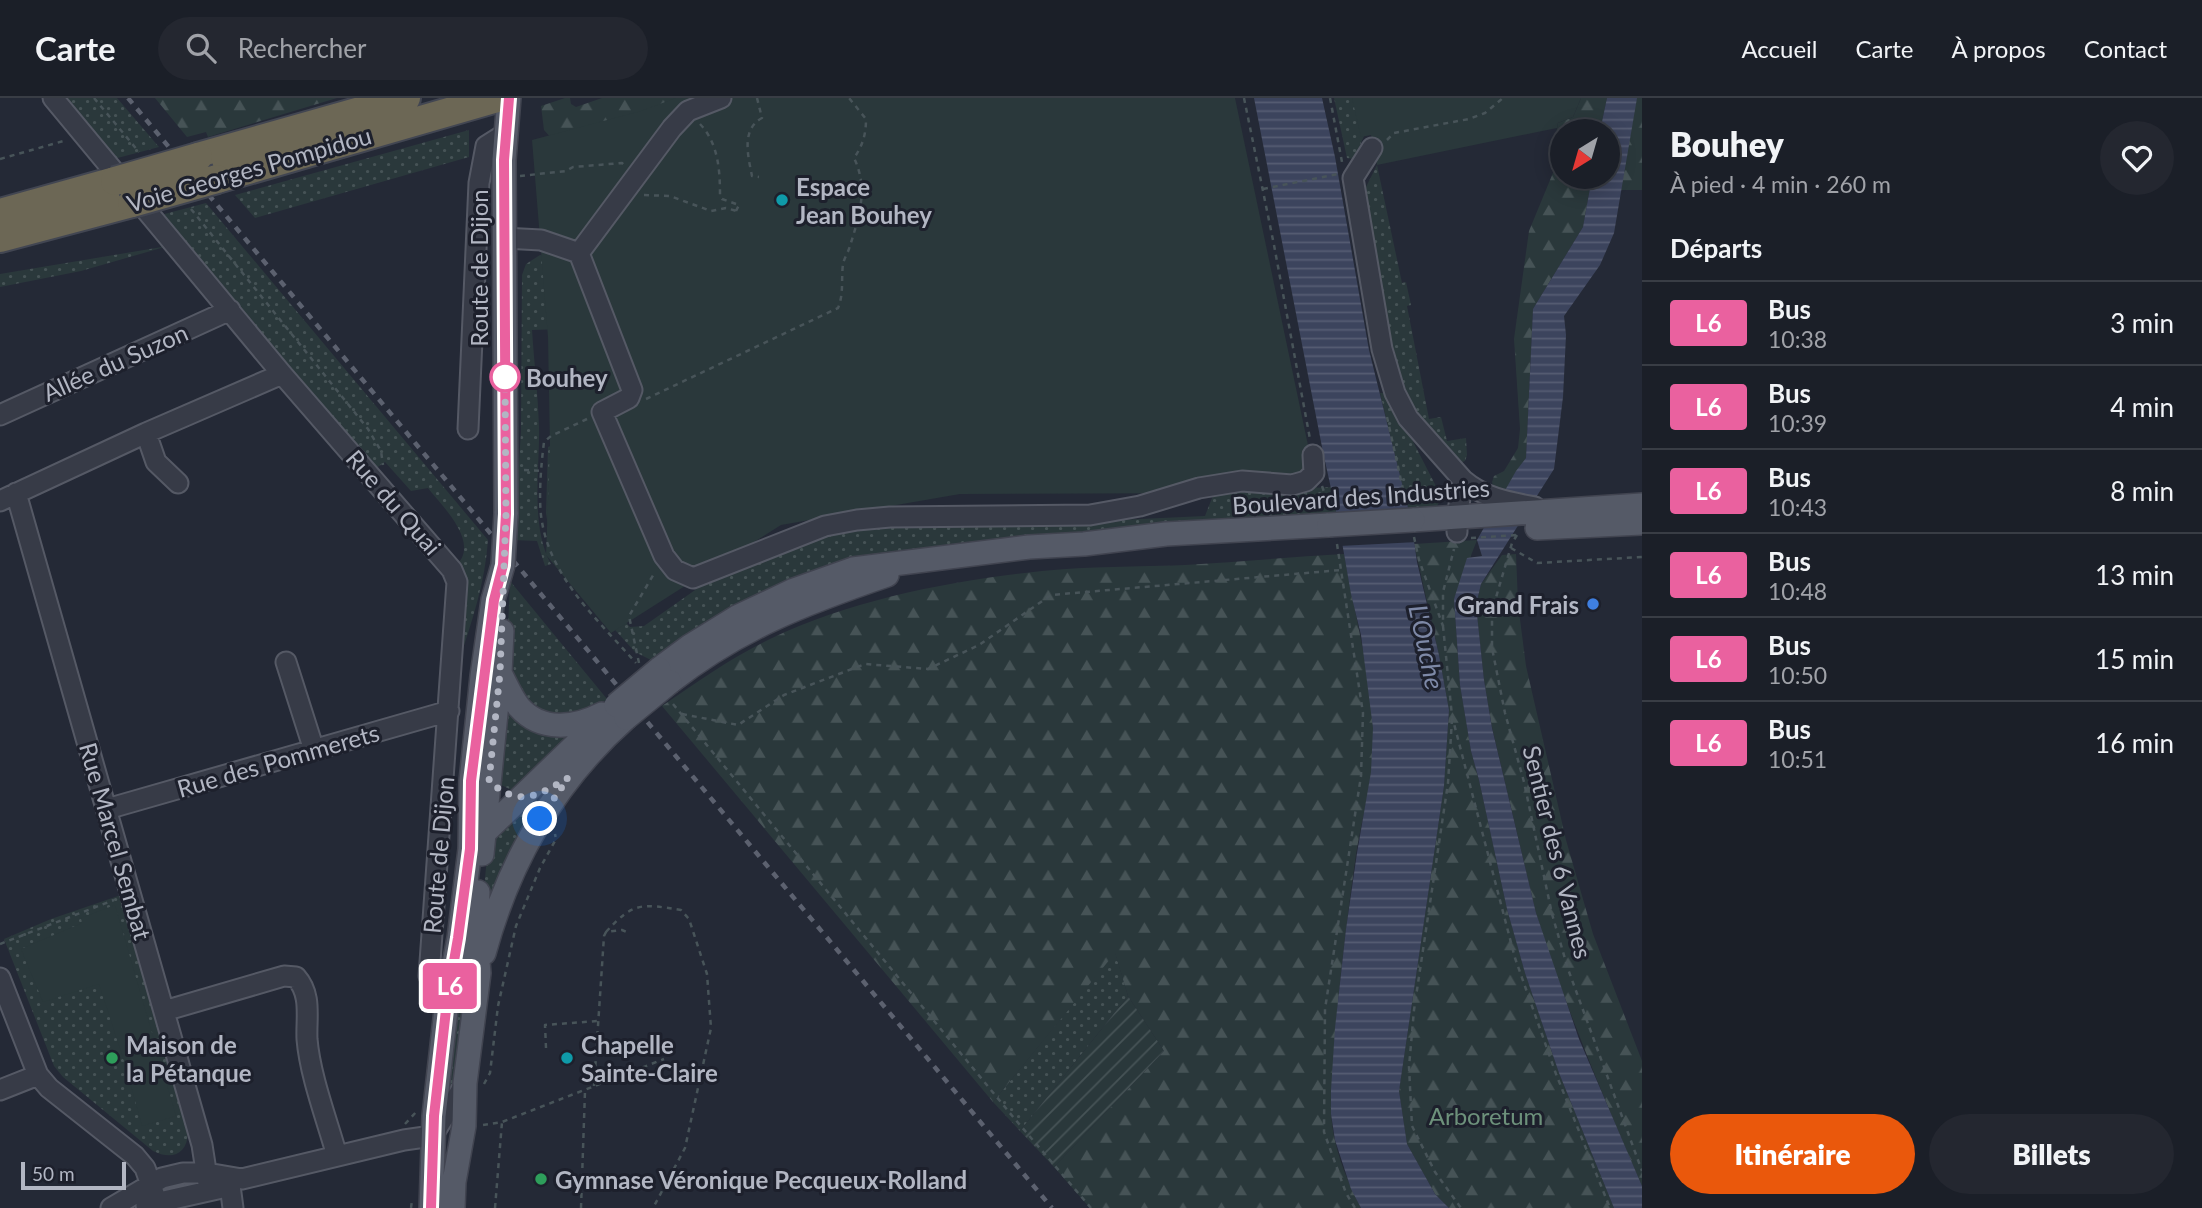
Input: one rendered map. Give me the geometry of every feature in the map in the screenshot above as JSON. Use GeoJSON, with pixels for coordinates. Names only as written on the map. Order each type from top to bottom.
{"type":"FeatureCollection","features":[{"type":"Feature","properties":{"kind":"highway","name":"Voie Georges Pompidou"},"geometry":{"type":"LineString","coordinates":[[0,239],[123,192],[198,158],[405,98]]}},
{"type":"Feature","properties":{"kind":"highway","name":"Voie Georges Pompidou"},"geometry":{"type":"LineString","coordinates":[[0,213],[217,179],[486,101]]}},
{"type":"Feature","properties":{"kind":"main road","name":"Route de Dijon"},"geometry":{"type":"LineString","coordinates":[[431,1208],[432,1136],[447,1001],[489,781],[500,673],[506,514],[505,134],[509,98]]}},
{"type":"Feature","properties":{"kind":"main road","name":"Boulevard des Industries"},"geometry":{"type":"LineString","coordinates":[[1526,527],[1642,505]]}},
{"type":"Feature","properties":{"kind":"main road","name":"Boulevard des Industries"},"geometry":{"type":"LineString","coordinates":[[477,841],[520,797],[660,680],[690,646],[728,622],[794,590],[853,569],[1029,547],[1084,544],[1166,534],[1642,523]]}},
{"type":"Feature","properties":{"kind":"main road","name":"Route de Dijon"},"geometry":{"type":"LineString","coordinates":[[453,1208],[454,1182],[464,1126],[465,1083],[478,973],[477,841],[471,781],[494,600],[503,565]]}},
{"type":"Feature","properties":{"kind":"main road","name":"Boulevard des Industries"},"geometry":{"type":"LineString","coordinates":[[500,673],[518,706],[534,719],[547,724],[568,726],[621,712]]}},
{"type":"Feature","properties":{"kind":"main road","name":"Boulevard des Industries"},"geometry":{"type":"LineString","coordinates":[[478,973],[504,889],[531,834],[568,778],[607,735],[621,712]]}},
{"type":"Feature","properties":{"kind":"main road","name":"Route de Dijon"},"geometry":{"type":"LineString","coordinates":[[475,745],[489,781],[500,791],[520,797]]}},
{"type":"Feature","properties":{"kind":"main road"},"geometry":{"type":"LineString","coordinates":[[520,797],[541,792],[568,778]]}},
{"type":"Feature","properties":{"kind":"street","name":"Rue du Quai"},"geometry":{"type":"LineString","coordinates":[[52,98],[455,576],[457,582],[449,711],[429,976],[435,989],[447,1001]]}},
{"type":"Feature","properties":{"kind":"street"},"geometry":{"type":"LineString","coordinates":[[579,253],[672,128],[688,111],[721,98]]}},
{"type":"Feature","properties":{"kind":"street"},"geometry":{"type":"LineString","coordinates":[[468,429],[479,183],[486,146],[505,134]]}},
{"type":"Feature","properties":{"kind":"street"},"geometry":{"type":"LineString","coordinates":[[1372,148],[1353,178],[1382,349],[1395,393],[1408,418],[1463,480],[1490,497],[1526,527]]}},
{"type":"Feature","properties":{"kind":"street"},"geometry":{"type":"LineString","coordinates":[[505,238],[541,240],[579,253],[632,390],[629,398],[602,412],[664,556],[675,570],[693,578],[825,526],[857,520],[890,517],[1090,515],[1140,506],[1199,488],[1242,481],[1292,485],[1306,481],[1314,473],[1313,455]]}},
{"type":"Feature","properties":{"kind":"street","name":"Allée du Suzon"},"geometry":{"type":"LineString","coordinates":[[0,415],[230,310]]}},
{"type":"Feature","properties":{"kind":"street"},"geometry":{"type":"LineString","coordinates":[[8,497],[282,374]]}},
{"type":"Feature","properties":{"kind":"street"},"geometry":{"type":"LineString","coordinates":[[146,433],[156,462],[177,483]]}},
{"type":"Feature","properties":{"kind":"street"},"geometry":{"type":"LineString","coordinates":[[1461,529],[1463,480]]}},
{"type":"Feature","properties":{"kind":"street","name":"Rue Marcel Sembat"},"geometry":{"type":"LineString","coordinates":[[8,497],[107,809],[202,1144],[208,1182]]}},
{"type":"Feature","properties":{"kind":"street"},"geometry":{"type":"LineString","coordinates":[[286,662],[314,750]]}},
{"type":"Feature","properties":{"kind":"street","name":"Rue des Pommerets"},"geometry":{"type":"LineString","coordinates":[[107,809],[449,711]]}},
{"type":"Feature","properties":{"kind":"street"},"geometry":{"type":"LineString","coordinates":[[164,1012],[284,976],[296,977],[307,996],[307,1041],[310,1060],[337,1156]]}},
{"type":"Feature","properties":{"kind":"street"},"geometry":{"type":"LineString","coordinates":[[0,978],[38,1075],[49,1088],[135,1156],[145,1168],[154,1194]]}},
{"type":"Feature","properties":{"kind":"street"},"geometry":{"type":"LineString","coordinates":[[0,1090],[38,1075]]}},
{"type":"Feature","properties":{"kind":"street","name":"Route de Dijon"},"geometry":{"type":"LineString","coordinates":[[432,1136],[465,1083]]}},
{"type":"Feature","properties":{"kind":"street"},"geometry":{"type":"LineString","coordinates":[[131,1208],[154,1194],[162,1178],[183,1173],[208,1182],[233,1181],[432,1136],[448,1160],[454,1182]]}},
{"type":"Feature","properties":{"kind":"street"},"geometry":{"type":"LineString","coordinates":[[233,1181],[233,1208]]}},
{"type":"Feature","properties":{"kind":"street"},"geometry":{"type":"LineString","coordinates":[[111,1208],[154,1194]]}},
{"type":"Feature","properties":{"kind":"path"},"geometry":{"type":"LineString","coordinates":[[94,98],[139,152]]}},
{"type":"Feature","properties":{"kind":"path"},"geometry":{"type":"LineString","coordinates":[[757,98],[762,118],[756,121],[746,145],[752,176],[759,177]]}},
{"type":"Feature","properties":{"kind":"path"},"geometry":{"type":"LineString","coordinates":[[629,398],[646,399],[824,317],[838,308],[844,262],[860,215],[863,193],[860,170],[854,158],[866,134],[866,118],[849,98]]}},
{"type":"Feature","properties":{"kind":"path"},"geometry":{"type":"LineString","coordinates":[[1244,98],[1313,455],[1342,570],[1363,713],[1361,776],[1325,1009],[1324,1132],[1346,1193],[1355,1208]]}},
{"type":"Feature","properties":{"kind":"path"},"geometry":{"type":"LineString","coordinates":[[1263,189],[1343,173],[1330,98]]}},
{"type":"Feature","properties":{"kind":"path"},"geometry":{"type":"LineString","coordinates":[[1372,148],[1379,148],[1394,133],[1469,119],[1485,113],[1503,98]]}},
{"type":"Feature","properties":{"kind":"path"},"geometry":{"type":"LineString","coordinates":[[624,192],[670,196],[711,211],[726,208],[738,212],[739,205],[722,199],[720,195],[716,149],[709,134],[688,111]]}},
{"type":"Feature","properties":{"kind":"path"},"geometry":{"type":"LineString","coordinates":[[0,159],[84,135]]}},
{"type":"Feature","properties":{"kind":"path"},"geometry":{"type":"LineString","coordinates":[[514,177],[566,171],[573,167],[622,163],[638,173]]}},
{"type":"Feature","properties":{"kind":"path"},"geometry":{"type":"LineString","coordinates":[[189,207],[368,429],[382,452],[383,465],[370,475]]}},
{"type":"Feature","properties":{"kind":"path"},"geometry":{"type":"LineString","coordinates":[[602,412],[551,436],[544,442],[542,521],[551,555],[568,586],[660,680]]}},
{"type":"Feature","properties":{"kind":"path"},"geometry":{"type":"LineString","coordinates":[[514,469],[542,471]]}},
{"type":"Feature","properties":{"kind":"path"},"geometry":{"type":"LineString","coordinates":[[1461,529],[1526,527],[1537,563],[1642,557]]}},
{"type":"Feature","properties":{"kind":"path","name":"Sentier des 6 Vannes"},"geometry":{"type":"LineString","coordinates":[[1526,527],[1492,611],[1492,648],[1552,914],[1568,970],[1642,1171]]}},
{"type":"Feature","properties":{"kind":"path"},"geometry":{"type":"LineString","coordinates":[[664,556],[629,616],[660,680],[682,714],[1091,1208]]}},
{"type":"Feature","properties":{"kind":"path"},"geometry":{"type":"LineString","coordinates":[[682,714],[738,725],[784,695],[865,664],[928,669],[979,645],[1051,595],[1342,570]]}},
{"type":"Feature","properties":{"kind":"path"},"geometry":{"type":"LineString","coordinates":[[1443,626],[1452,716],[1515,958],[1556,1074],[1610,1208]]}},
{"type":"Feature","properties":{"kind":"path"},"geometry":{"type":"LineString","coordinates":[[1452,716],[1448,783],[1414,1010],[1409,1066],[1412,1126],[1435,1172],[1461,1208]]}},
{"type":"Feature","properties":{"kind":"path"},"geometry":{"type":"LineString","coordinates":[[0,944],[131,893]]}},
{"type":"Feature","properties":{"kind":"path"},"geometry":{"type":"LineString","coordinates":[[593,1087],[604,936],[623,914],[647,905],[681,910],[689,919],[707,974],[711,1028],[685,1148],[653,1208]]}},
{"type":"Feature","properties":{"kind":"path"},"geometry":{"type":"LineString","coordinates":[[606,932],[622,930],[629,933]]}},
{"type":"Feature","properties":{"kind":"path"},"geometry":{"type":"LineString","coordinates":[[546,1048],[545,1025],[597,1021]]}},
{"type":"Feature","properties":{"kind":"path"},"geometry":{"type":"LineString","coordinates":[[474,1127],[502,1122],[664,1059]]}},
{"type":"Feature","properties":{"kind":"path"},"geometry":{"type":"LineString","coordinates":[[581,1208],[585,1091]]}},
{"type":"Feature","properties":{"kind":"path"},"geometry":{"type":"LineString","coordinates":[[495,1208],[502,1122]]}},
{"type":"Feature","properties":{"kind":"green space"},"geometry":{"type":"Polygon","coordinates":[[[58,98],[117,98],[159,147],[110,160],[58,98]]]}},
{"type":"Feature","properties":{"kind":"green space"},"geometry":{"type":"Polygon","coordinates":[[[155,98],[337,98],[208,137],[206,132],[187,137],[155,98]]]}},
{"type":"Feature","properties":{"kind":"green space"},"geometry":{"type":"Polygon","coordinates":[[[570,98],[571,104],[576,107],[602,98],[702,98],[554,141],[544,130],[541,106],[570,98]]]}},
{"type":"Feature","properties":{"kind":"green space"},"geometry":{"type":"Polygon","coordinates":[[[676,98],[1235,98],[1317,488],[1239,493],[960,494],[781,525],[611,633],[546,555],[550,447],[548,337],[532,140],[641,111],[676,98]]]}},
{"type":"Feature","properties":{"kind":"green space"},"geometry":{"type":"Polygon","coordinates":[[[1334,98],[1357,98],[1364,136],[1354,159],[1347,158],[1334,98]]]}},
{"type":"Feature","properties":{"kind":"green space"},"geometry":{"type":"Polygon","coordinates":[[[1352,98],[1581,98],[1573,117],[1550,119],[1550,129],[1377,165],[1371,135],[1361,137],[1352,98]]]}},
{"type":"Feature","properties":{"kind":"green space"},"geometry":{"type":"Polygon","coordinates":[[[1581,98],[1607,98],[1603,119],[1568,119],[1573,117],[1581,98]]]}},
{"type":"Feature","properties":{"kind":"green space"},"geometry":{"type":"Polygon","coordinates":[[[1632,98],[1642,98],[1642,190],[1621,190],[1632,98]]]}},
{"type":"Feature","properties":{"kind":"green space"},"geometry":{"type":"Polygon","coordinates":[[[469,130],[469,157],[255,218],[235,195],[469,130]]]}},
{"type":"Feature","properties":{"kind":"green space"},"geometry":{"type":"Polygon","coordinates":[[[1377,165],[1402,283],[1406,282],[1411,305],[1407,306],[1429,419],[1441,417],[1447,441],[1466,438],[1467,455],[1465,461],[1460,463],[1434,440],[1399,389],[1363,193],[1377,165]]]}},
{"type":"Feature","properties":{"kind":"green space"},"geometry":{"type":"Polygon","coordinates":[[[1550,180],[1550,189],[1590,189],[1583,227],[1533,309],[1526,458],[1505,491],[1494,489],[1492,482],[1494,476],[1504,471],[1518,448],[1520,429],[1514,339],[1529,231],[1550,180]]]}},
{"type":"Feature","properties":{"kind":"green space"},"geometry":{"type":"Polygon","coordinates":[[[206,203],[488,540],[481,587],[459,661],[455,566],[462,557],[464,547],[457,526],[428,488],[411,491],[385,462],[372,471],[157,216],[206,203]]]}},
{"type":"Feature","properties":{"kind":"green space"},"geometry":{"type":"Polygon","coordinates":[[[168,246],[81,271],[0,287],[0,274],[168,246]]]}},
{"type":"Feature","properties":{"kind":"green space"},"geometry":{"type":"Polygon","coordinates":[[[540,255],[560,259],[562,329],[532,330],[539,427],[538,515],[544,549],[551,564],[545,566],[537,541],[514,540],[521,431],[522,275],[526,264],[540,255]]]}},
{"type":"Feature","properties":{"kind":"green space"},"geometry":{"type":"Polygon","coordinates":[[[1380,393],[1388,393],[1439,492],[1440,501],[1435,509],[1409,513],[1380,393]]]}},
{"type":"Feature","properties":{"kind":"green space"},"geometry":{"type":"Polygon","coordinates":[[[575,434],[613,608],[630,627],[644,626],[715,576],[774,551],[856,529],[902,522],[1075,522],[1205,516],[1214,493],[1331,487],[1338,518],[1066,535],[888,553],[655,662],[635,652],[588,600],[548,526],[548,447],[575,434]]]}},
{"type":"Feature","properties":{"kind":"green space","name":"Arboretum"},"geometry":{"type":"Polygon","coordinates":[[[1477,540],[1454,599],[1460,685],[1471,751],[1507,909],[1525,973],[1559,1073],[1614,1208],[1449,1208],[1435,1194],[1407,1144],[1399,1091],[1444,786],[1449,710],[1414,544],[1477,540]]]}},
{"type":"Feature","properties":{"kind":"green space"},"geometry":{"type":"Polygon","coordinates":[[[1344,554],[1369,684],[1373,743],[1371,775],[1356,854],[1343,951],[1331,1114],[1334,1139],[1341,1162],[1361,1208],[1090,1208],[1054,1167],[1164,1051],[1128,996],[1115,953],[993,1102],[662,706],[728,662],[802,625],[869,603],[938,586],[1060,569],[1185,565],[1344,554]]]}},
{"type":"Feature","properties":{"kind":"green space"},"geometry":{"type":"Polygon","coordinates":[[[1516,554],[1518,604],[1526,666],[1566,840],[1593,934],[1642,1061],[1642,1186],[1585,1051],[1547,948],[1536,913],[1492,727],[1476,605],[1481,584],[1502,555],[1516,554]]]}},
{"type":"Feature","properties":{"kind":"green space"},"geometry":{"type":"Polygon","coordinates":[[[510,581],[607,699],[595,708],[548,718],[517,685],[508,628],[510,581]]]}},
{"type":"Feature","properties":{"kind":"green space"},"geometry":{"type":"Polygon","coordinates":[[[502,699],[581,728],[514,791],[499,784],[502,699]]]}},
{"type":"Feature","properties":{"kind":"green space"},"geometry":{"type":"Polygon","coordinates":[[[544,798],[481,921],[489,836],[526,803],[544,798]]]}},
{"type":"Feature","properties":{"kind":"green space"},"geometry":{"type":"Polygon","coordinates":[[[121,895],[188,1133],[185,1146],[177,1154],[166,1155],[153,1151],[63,1077],[54,1066],[4,939],[51,919],[121,895]]]}},
{"type":"Feature","properties":{"kind":"green space"},"geometry":{"type":"Polygon","coordinates":[[[115,905],[176,1116],[142,1126],[99,984],[43,1002],[21,949],[82,923],[81,918],[115,905]]]}},
{"type":"Feature","properties":{"kind":"green space"},"geometry":{"type":"Polygon","coordinates":[[[464,924],[471,958],[457,1082],[451,1097],[445,1089],[464,924]]]}},
{"type":"Feature","properties":{"kind":"green space"},"geometry":{"type":"Polygon","coordinates":[[[1115,952],[1128,996],[1020,1131],[993,1102],[1115,952]]]}},
{"type":"Feature","properties":{"kind":"green space"},"geometry":{"type":"Polygon","coordinates":[[[1128,996],[1164,1051],[1054,1167],[1020,1131],[1128,996]]]}},
{"type":"Feature","properties":{"kind":"water","name":"L'Ouche"},"geometry":{"type":"Polygon","coordinates":[[[1254,98],[1322,98],[1369,350],[1411,520],[1417,562],[1449,710],[1444,786],[1399,1091],[1407,1144],[1435,1194],[1449,1208],[1361,1208],[1351,1189],[1335,1140],[1331,1090],[1335,1028],[1346,929],[1371,772],[1373,728],[1361,635],[1254,98]]]}},
{"type":"Feature","properties":{"kind":"water"},"geometry":{"type":"Polygon","coordinates":[[[1607,98],[1637,98],[1614,233],[1600,265],[1564,316],[1566,335],[1563,397],[1554,469],[1481,584],[1476,605],[1492,728],[1536,913],[1579,1039],[1642,1186],[1642,1208],[1614,1208],[1559,1073],[1525,973],[1507,909],[1471,751],[1460,685],[1454,599],[1467,558],[1482,556],[1477,540],[1526,458],[1533,309],[1583,227],[1590,189],[1620,189],[1620,119],[1603,119],[1607,98]]]}},
{"type":"Feature","properties":{"kind":"pier"},"geometry":{"type":"Polygon","coordinates":[[[1412,512],[1417,542],[1339,546],[1336,525],[1412,512]]]}},
{"type":"Feature","properties":{"kind":"railway"},"geometry":{"type":"LineString","coordinates":[[128,98],[1052,1208]]}},
{"type":"Feature","properties":{"kind":"bus line","name":"L6"},"geometry":{"type":"LineString","coordinates":[[431,1208],[432,1136],[447,1001],[470,849],[471,781],[482,676],[494,600],[503,565],[506,514],[504,160],[509,98]]}},
{"type":"Feature","properties":{"kind":"place","name":"Espace Jean Bouhey"},"geometry":{"type":"Point","coordinates":[782,200]}},
{"type":"Feature","properties":{"kind":"place","name":"Bouhey"},"geometry":{"type":"Point","coordinates":[505,377]}},
{"type":"Feature","properties":{"kind":"place","name":"Grand Frais"},"geometry":{"type":"Point","coordinates":[1593,604]}},
{"type":"Feature","properties":{"kind":"place","name":"Maison de la Pétanque"},"geometry":{"type":"Point","coordinates":[112,1058]}},
{"type":"Feature","properties":{"kind":"place","name":"Chapelle Sainte-Claire"},"geometry":{"type":"Point","coordinates":[567,1058]}},
{"type":"Feature","properties":{"kind":"place","name":"Gymnase Véronique Pecqueux-Rolland"},"geometry":{"type":"Point","coordinates":[541,1179]}},
{"type":"Feature","properties":{"kind":"route"},"geometry":{"type":"LineString","coordinates":[[505,377],[506,514],[502,623],[500,673],[489,781],[500,791],[520,797],[541,792],[568,778],[540,819]]}}]}
